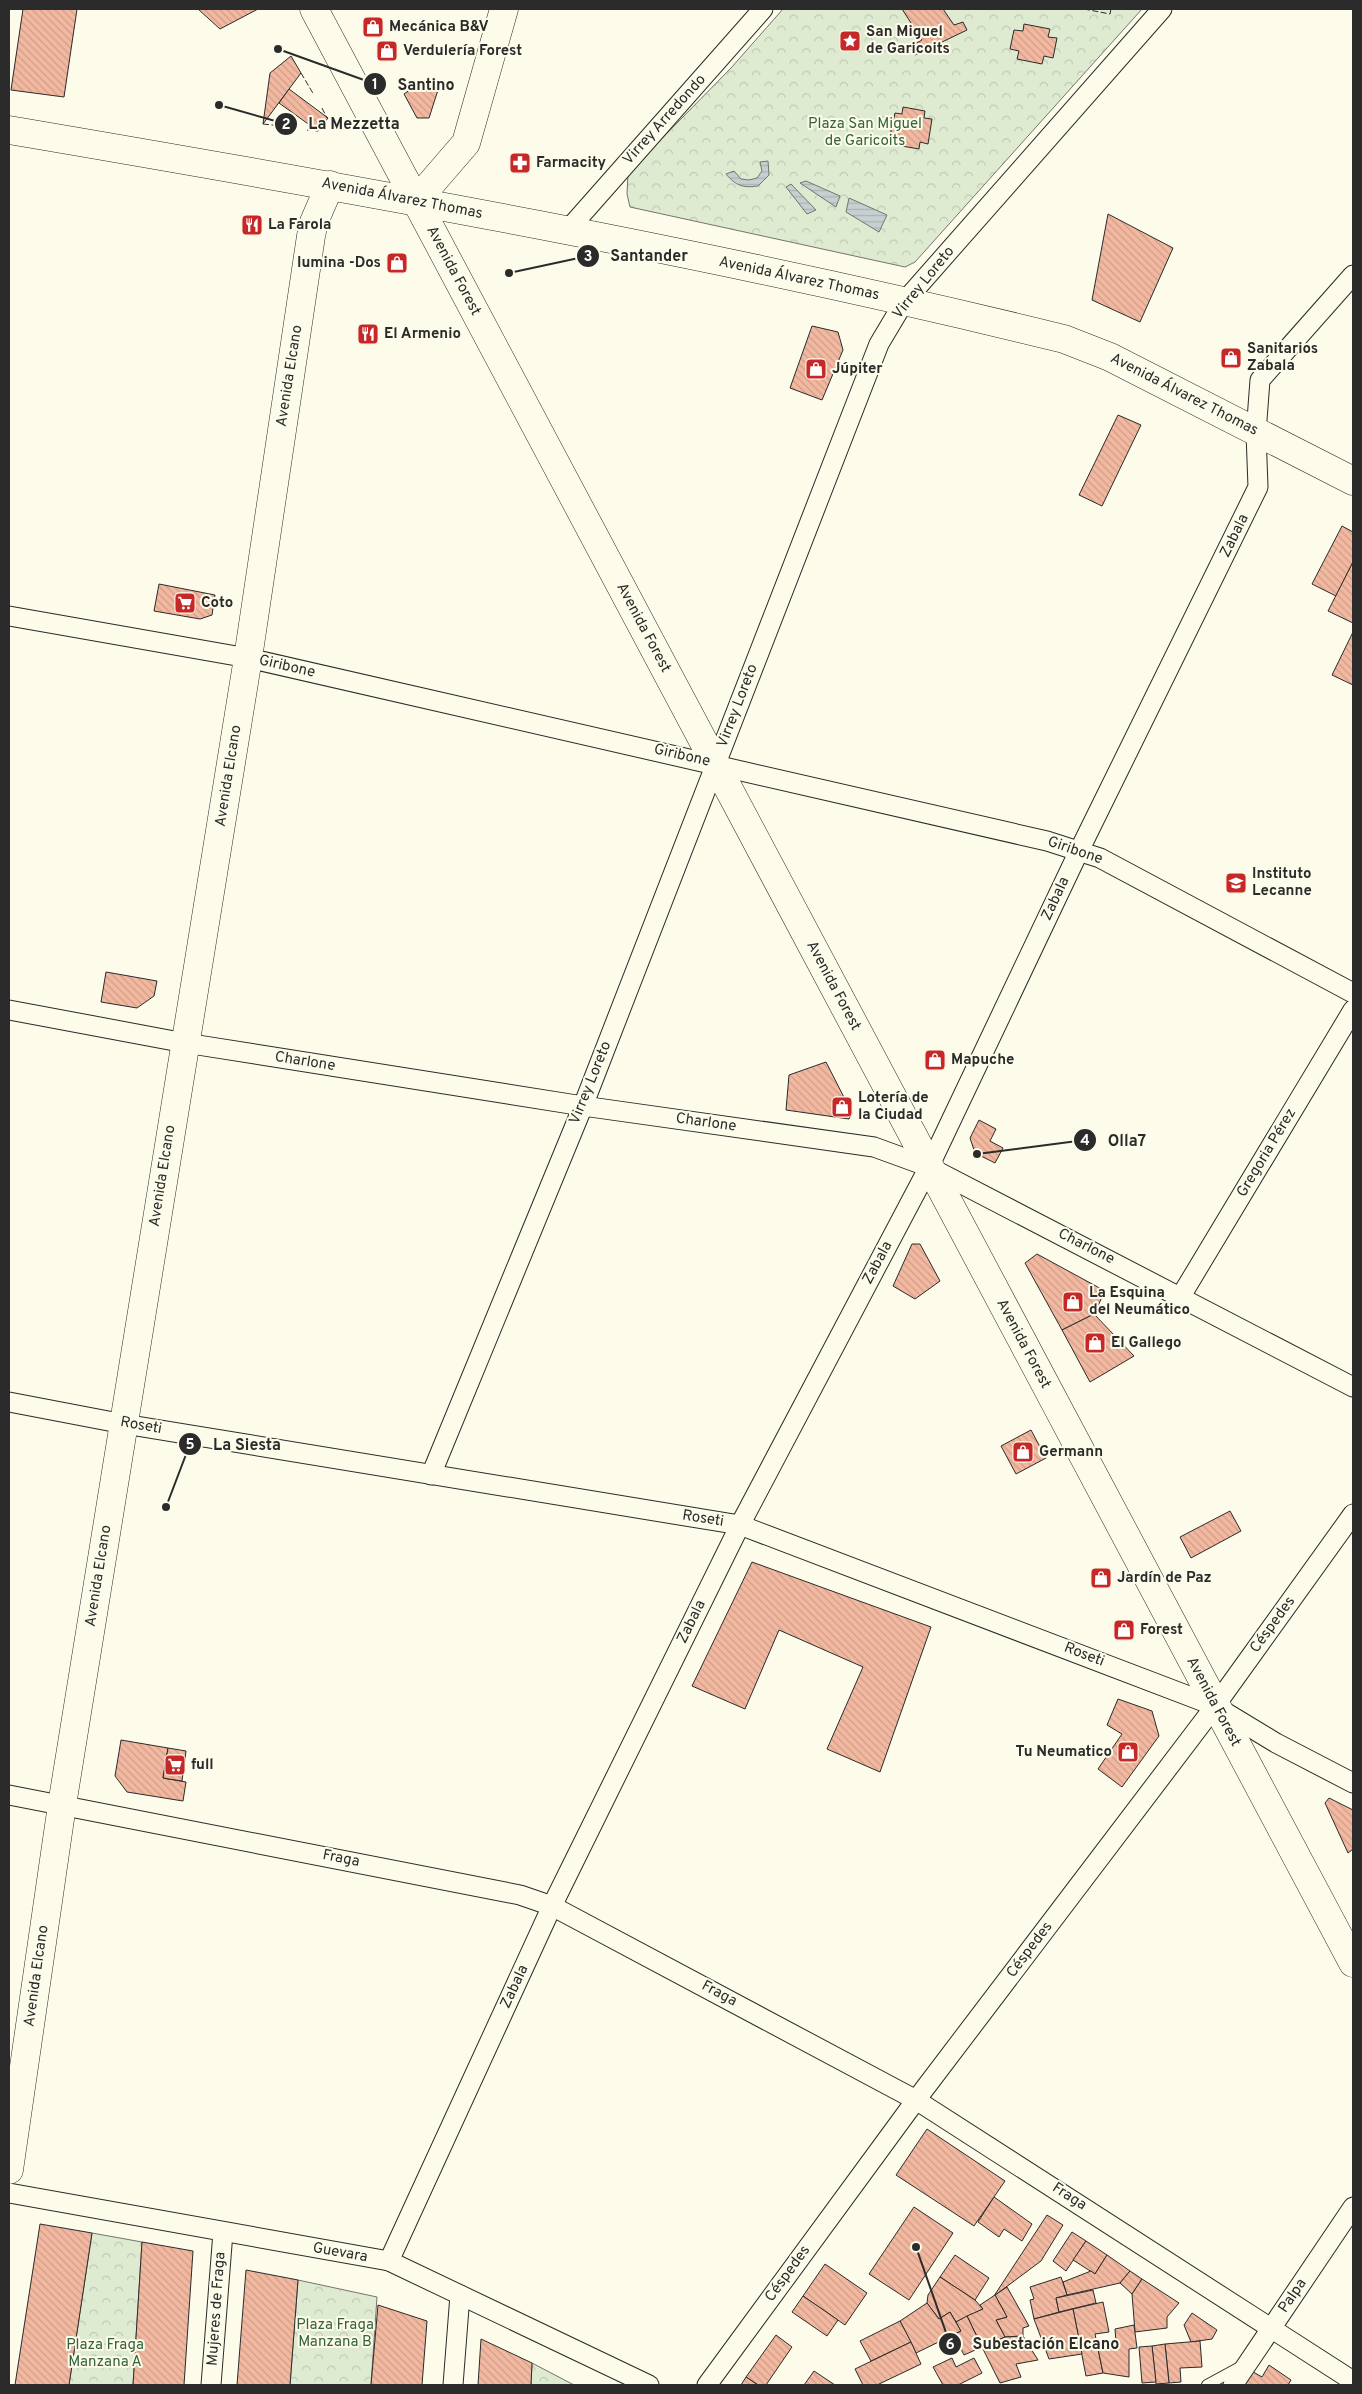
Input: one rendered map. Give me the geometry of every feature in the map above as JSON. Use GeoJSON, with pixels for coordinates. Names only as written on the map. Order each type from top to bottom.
{"type":"FeatureCollection","features":[{"type":"Feature","properties":{"kind":"main road","name":"Avenida Forest"},"geometry":{"type":"LineString","coordinates":[[314,9],[1353,1963]]}},
{"type":"Feature","properties":{"kind":"main road"},"geometry":{"type":"LineString","coordinates":[[416,200],[466,143],[504,9]]}},
{"type":"Feature","properties":{"kind":"main road","name":"Avenida Álvarez Thomas"},"geometry":{"type":"LineString","coordinates":[[9,130],[416,200],[566,232],[718,261],[1040,333],[1087,347],[1110,357],[1353,481]]}},
{"type":"Feature","properties":{"kind":"main road","name":"Avenida Elcano"},"geometry":{"type":"LineString","coordinates":[[9,2170],[62,1805],[248,658],[311,236],[314,222],[330,185]]}},
{"type":"Feature","properties":{"kind":"street","name":"Virrey Arredondo"},"geometry":{"type":"LineString","coordinates":[[566,232],[763,9]]}},
{"type":"Feature","properties":{"kind":"street","name":"Virrey Loreto"},"geometry":{"type":"LineString","coordinates":[[431,1475],[582,1106],[878,344],[904,302],[1162,9]]}},
{"type":"Feature","properties":{"kind":"street","name":"Zabala"},"geometry":{"type":"LineString","coordinates":[[389,2261],[552,1906],[740,1525],[929,1167],[1079,851],[1258,487],[1256,433],[1260,380],[1353,275]]}},
{"type":"Feature","properties":{"kind":"street","name":"Giribone"},"geometry":{"type":"LineString","coordinates":[[9,616],[248,658],[1047,841],[1100,858],[1353,994]]}},
{"type":"Feature","properties":{"kind":"street","name":"Charlone"},"geometry":{"type":"LineString","coordinates":[[9,1010],[185,1044],[582,1106],[874,1147],[929,1167],[1181,1296],[1353,1387]]}},
{"type":"Feature","properties":{"kind":"street","name":"Gregoria Pérez"},"geometry":{"type":"LineString","coordinates":[[1181,1296],[1353,1010]]}},
{"type":"Feature","properties":{"kind":"street","name":"Roseti"},"geometry":{"type":"LineString","coordinates":[[9,1402],[124,1424],[740,1525],[1215,1706],[1276,1743],[1353,1783]]}},
{"type":"Feature","properties":{"kind":"street","name":"Céspedes"},"geometry":{"type":"LineString","coordinates":[[707,2385],[916,2100],[1215,1706],[1353,1514]]}},
{"type":"Feature","properties":{"kind":"street","name":"Fraga"},"geometry":{"type":"LineString","coordinates":[[9,1795],[520,1895],[552,1906],[916,2100],[1272,2327],[1353,2381]]}},
{"type":"Feature","properties":{"kind":"street","name":"Guevara"},"geometry":{"type":"LineString","coordinates":[[9,2193],[389,2261],[649,2385]]}},
{"type":"Feature","properties":{"kind":"street","name":"Palpa"},"geometry":{"type":"LineString","coordinates":[[1233,2385],[1353,2207]]}},
{"type":"Feature","properties":{"kind":"street","name":"Mujeres de Fraga"},"geometry":{"type":"LineString","coordinates":[[211,2385],[223,2232]]}},
{"type":"Feature","properties":{"kind":"street"},"geometry":{"type":"LineString","coordinates":[[453,2385],[460,2295]]}},
{"type":"Feature","properties":{"kind":"lane"},"geometry":{"type":"LineString","coordinates":[[1208,2385],[1248,2363]]}},
{"type":"Feature","properties":{"kind":"green space","name":"Plaza San Miguel de Garicoits"},"geometry":{"type":"Polygon","coordinates":[[[783,9],[1142,9],[915,262],[905,267],[630,207],[627,194],[628,173],[731,68],[783,9]]]}},
{"type":"Feature","properties":{"kind":"green space","name":"Plaza Fraga Manzana A"},"geometry":{"type":"Polygon","coordinates":[[[92,2233],[142,2242],[133,2385],[69,2385],[92,2233]]]}},
{"type":"Feature","properties":{"kind":"green space","name":"Plaza Fraga Manzana B"},"geometry":{"type":"Polygon","coordinates":[[[298,2280],[377,2297],[371,2385],[290,2385],[298,2280]]]}},
{"type":"Feature","properties":{"kind":"green space"},"geometry":{"type":"Polygon","coordinates":[[[532,2363],[574,2385],[531,2385],[532,2363]]]}},
{"type":"Feature","properties":{"kind":"shaded area"},"geometry":{"type":"Polygon","coordinates":[[[768,161],[769,175],[758,186],[748,187],[740,185],[726,174],[734,171],[741,179],[757,178],[762,171],[760,162],[768,161]]]}},
{"type":"Feature","properties":{"kind":"shaded area"},"geometry":{"type":"Polygon","coordinates":[[[806,181],[840,196],[836,207],[800,183],[806,181]]]}},
{"type":"Feature","properties":{"kind":"shaded area"},"geometry":{"type":"Polygon","coordinates":[[[791,184],[816,210],[807,214],[786,187],[791,184]]]}},
{"type":"Feature","properties":{"kind":"shaded area"},"geometry":{"type":"Polygon","coordinates":[[[849,198],[887,215],[879,232],[846,212],[849,198]]]}},
{"type":"Feature","properties":{"kind":"building"},"geometry":{"type":"Polygon","coordinates":[[[23,9],[77,9],[64,97],[11,90],[23,9]]]}},
{"type":"Feature","properties":{"kind":"building"},"geometry":{"type":"Polygon","coordinates":[[[198,9],[258,9],[220,29],[198,9]]]}},
{"type":"Feature","properties":{"kind":"building"},"geometry":{"type":"Polygon","coordinates":[[[902,9],[943,9],[954,25],[963,22],[967,30],[915,55],[909,47],[922,40],[902,9]]]}},
{"type":"Feature","properties":{"kind":"building"},"geometry":{"type":"Polygon","coordinates":[[[1024,24],[1050,29],[1048,37],[1057,38],[1053,58],[1044,56],[1042,64],[1017,59],[1019,51],[1010,49],[1014,30],[1023,31],[1024,24]]]}},
{"type":"Feature","properties":{"kind":"building"},"geometry":{"type":"Polygon","coordinates":[[[291,56],[301,73],[263,124],[270,73],[291,56]]]}},
{"type":"Feature","properties":{"kind":"building"},"geometry":{"type":"Polygon","coordinates":[[[418,84],[438,90],[429,118],[417,118],[404,94],[418,84]]]}},
{"type":"Feature","properties":{"kind":"building"},"geometry":{"type":"Polygon","coordinates":[[[289,89],[328,118],[318,131],[279,103],[289,89]]]}},
{"type":"Feature","properties":{"kind":"building"},"geometry":{"type":"Polygon","coordinates":[[[903,107],[925,111],[924,118],[932,119],[928,144],[920,142],[919,149],[896,145],[897,138],[890,136],[895,113],[902,114],[903,107]]]}},
{"type":"Feature","properties":{"kind":"building"},"geometry":{"type":"Polygon","coordinates":[[[1108,214],[1173,248],[1140,322],[1092,300],[1108,214]]]}},
{"type":"Feature","properties":{"kind":"building","name":"Júpiter"},"geometry":{"type":"Polygon","coordinates":[[[812,326],[838,332],[843,350],[822,400],[790,388],[812,326]]]}},
{"type":"Feature","properties":{"kind":"building"},"geometry":{"type":"Polygon","coordinates":[[[1118,415],[1141,425],[1102,506],[1079,495],[1118,415]]]}},
{"type":"Feature","properties":{"kind":"building"},"geometry":{"type":"Polygon","coordinates":[[[1342,526],[1353,532],[1353,562],[1336,596],[1312,584],[1342,526]]]}},
{"type":"Feature","properties":{"kind":"building"},"geometry":{"type":"Polygon","coordinates":[[[1353,562],[1353,623],[1328,611],[1353,562]]]}},
{"type":"Feature","properties":{"kind":"building","name":"Coto"},"geometry":{"type":"Polygon","coordinates":[[[159,584],[215,595],[212,615],[200,619],[154,611],[159,584]]]}},
{"type":"Feature","properties":{"kind":"building"},"geometry":{"type":"Polygon","coordinates":[[[1353,632],[1353,685],[1332,675],[1353,632]]]}},
{"type":"Feature","properties":{"kind":"building"},"geometry":{"type":"Polygon","coordinates":[[[106,972],[157,981],[154,996],[137,1008],[101,1002],[106,972]]]}},
{"type":"Feature","properties":{"kind":"building"},"geometry":{"type":"Polygon","coordinates":[[[826,1062],[852,1113],[849,1119],[786,1110],[789,1075],[826,1062]]]}},
{"type":"Feature","properties":{"kind":"building"},"geometry":{"type":"Polygon","coordinates":[[[979,1120],[996,1129],[990,1141],[1003,1148],[995,1163],[975,1153],[970,1138],[979,1120]]]}},
{"type":"Feature","properties":{"kind":"building"},"geometry":{"type":"Polygon","coordinates":[[[912,1244],[920,1244],[940,1281],[915,1299],[893,1286],[912,1244]]]}},
{"type":"Feature","properties":{"kind":"building","name":"La Esquina del Neumático"},"geometry":{"type":"Polygon","coordinates":[[[1037,1254],[1105,1291],[1094,1314],[1062,1330],[1025,1263],[1037,1254]]]}},
{"type":"Feature","properties":{"kind":"building","name":"El Gallego"},"geometry":{"type":"Polygon","coordinates":[[[1094,1314],[1134,1356],[1090,1382],[1062,1330],[1094,1314]]]}},
{"type":"Feature","properties":{"kind":"building","name":"Germann"},"geometry":{"type":"Polygon","coordinates":[[[1031,1430],[1046,1458],[1016,1474],[1001,1446],[1031,1430]]]}},
{"type":"Feature","properties":{"kind":"building"},"geometry":{"type":"Polygon","coordinates":[[[1230,1511],[1241,1531],[1191,1558],[1180,1537],[1230,1511]]]}},
{"type":"Feature","properties":{"kind":"building"},"geometry":{"type":"Polygon","coordinates":[[[752,1562],[931,1627],[880,1772],[827,1749],[863,1667],[779,1630],[745,1709],[692,1686],[752,1562]]]}},
{"type":"Feature","properties":{"kind":"building","name":"Tu Neumatico"},"geometry":{"type":"Polygon","coordinates":[[[1118,1699],[1152,1711],[1159,1736],[1122,1787],[1098,1769],[1122,1734],[1107,1725],[1118,1699]]]}},
{"type":"Feature","properties":{"kind":"building"},"geometry":{"type":"Polygon","coordinates":[[[121,1740],[168,1748],[163,1778],[186,1782],[183,1801],[127,1792],[115,1776],[121,1740]]]}},
{"type":"Feature","properties":{"kind":"building","name":"full"},"geometry":{"type":"Polygon","coordinates":[[[168,1748],[186,1751],[182,1781],[163,1778],[168,1748]]]}},
{"type":"Feature","properties":{"kind":"building"},"geometry":{"type":"Polygon","coordinates":[[[1329,1798],[1353,1810],[1353,1849],[1348,1853],[1325,1803],[1329,1798]]]}},
{"type":"Feature","properties":{"kind":"building"},"geometry":{"type":"Polygon","coordinates":[[[927,2129],[1005,2181],[974,2226],[896,2175],[927,2129]]]}},
{"type":"Feature","properties":{"kind":"building"},"geometry":{"type":"Polygon","coordinates":[[[994,2197],[1032,2224],[1022,2241],[1004,2229],[999,2237],[978,2222],[994,2197]]]}},
{"type":"Feature","properties":{"kind":"building"},"geometry":{"type":"Polygon","coordinates":[[[914,2207],[953,2233],[909,2300],[869,2274],[914,2207]]]}},
{"type":"Feature","properties":{"kind":"building"},"geometry":{"type":"Polygon","coordinates":[[[1047,2215],[1063,2225],[1041,2261],[994,2296],[1047,2215]]]}},
{"type":"Feature","properties":{"kind":"building"},"geometry":{"type":"Polygon","coordinates":[[[40,2224],[92,2233],[69,2385],[15,2385],[40,2224]]]}},
{"type":"Feature","properties":{"kind":"building"},"geometry":{"type":"Polygon","coordinates":[[[1072,2232],[1086,2241],[1066,2271],[1053,2261],[1072,2232]]]}},
{"type":"Feature","properties":{"kind":"building"},"geometry":{"type":"Polygon","coordinates":[[[1086,2241],[1107,2255],[1095,2274],[1073,2260],[1086,2241]]]}},
{"type":"Feature","properties":{"kind":"building"},"geometry":{"type":"Polygon","coordinates":[[[142,2242],[193,2251],[184,2385],[133,2385],[142,2242]]]}},
{"type":"Feature","properties":{"kind":"building"},"geometry":{"type":"Polygon","coordinates":[[[955,2255],[989,2278],[975,2300],[940,2277],[955,2255]]]}},
{"type":"Feature","properties":{"kind":"building"},"geometry":{"type":"Polygon","coordinates":[[[1107,2255],[1130,2271],[1120,2283],[1067,2295],[1063,2282],[1091,2271],[1095,2274],[1107,2255]]]}},
{"type":"Feature","properties":{"kind":"building"},"geometry":{"type":"Polygon","coordinates":[[[825,2264],[867,2293],[845,2325],[803,2296],[825,2264]]]}},
{"type":"Feature","properties":{"kind":"building"},"geometry":{"type":"Polygon","coordinates":[[[246,2270],[298,2280],[290,2385],[237,2385],[246,2270]]]}},
{"type":"Feature","properties":{"kind":"building"},"geometry":{"type":"Polygon","coordinates":[[[1130,2271],[1142,2279],[1132,2294],[1120,2283],[1130,2271]]]}},
{"type":"Feature","properties":{"kind":"building"},"geometry":{"type":"Polygon","coordinates":[[[940,2277],[975,2300],[983,2309],[956,2322],[950,2312],[939,2319],[927,2303],[928,2295],[940,2277]]]}},
{"type":"Feature","properties":{"kind":"building"},"geometry":{"type":"Polygon","coordinates":[[[1061,2277],[1067,2295],[1056,2298],[1059,2312],[1034,2319],[1030,2300],[1034,2299],[1030,2287],[1061,2277]]]}},
{"type":"Feature","properties":{"kind":"building"},"geometry":{"type":"Polygon","coordinates":[[[1142,2279],[1179,2303],[1167,2317],[1167,2328],[1135,2332],[1132,2294],[1142,2279]]]}},
{"type":"Feature","properties":{"kind":"building"},"geometry":{"type":"Polygon","coordinates":[[[1007,2287],[1029,2326],[1023,2328],[1023,2336],[1005,2337],[996,2320],[1007,2317],[995,2295],[1007,2287]]]}},
{"type":"Feature","properties":{"kind":"building"},"geometry":{"type":"Polygon","coordinates":[[[1093,2290],[1096,2303],[1059,2312],[1056,2298],[1093,2290]]]}},
{"type":"Feature","properties":{"kind":"building"},"geometry":{"type":"Polygon","coordinates":[[[995,2295],[1007,2317],[996,2320],[1005,2337],[982,2347],[967,2316],[983,2309],[980,2305],[995,2295]]]}},
{"type":"Feature","properties":{"kind":"building"},"geometry":{"type":"Polygon","coordinates":[[[803,2296],[838,2320],[827,2336],[792,2312],[803,2296]]]}},
{"type":"Feature","properties":{"kind":"building"},"geometry":{"type":"Polygon","coordinates":[[[1103,2302],[1109,2332],[1095,2334],[1103,2373],[1086,2376],[1073,2309],[1103,2302]]]}},
{"type":"Feature","properties":{"kind":"building"},"geometry":{"type":"Polygon","coordinates":[[[927,2303],[939,2319],[950,2312],[961,2331],[916,2353],[900,2321],[927,2303]]]}},
{"type":"Feature","properties":{"kind":"building"},"geometry":{"type":"Polygon","coordinates":[[[378,2305],[427,2321],[422,2385],[371,2385],[378,2305]]]}},
{"type":"Feature","properties":{"kind":"building"},"geometry":{"type":"Polygon","coordinates":[[[1073,2309],[1082,2354],[1049,2359],[1034,2319],[1073,2309]]]}},
{"type":"Feature","properties":{"kind":"building"},"geometry":{"type":"Polygon","coordinates":[[[1192,2313],[1217,2330],[1212,2339],[1191,2342],[1184,2325],[1192,2313]]]}},
{"type":"Feature","properties":{"kind":"building"},"geometry":{"type":"Polygon","coordinates":[[[967,2316],[982,2347],[964,2355],[954,2335],[961,2331],[956,2322],[967,2316]]]}},
{"type":"Feature","properties":{"kind":"building"},"geometry":{"type":"Polygon","coordinates":[[[900,2321],[911,2342],[871,2361],[860,2341],[900,2321]]]}},
{"type":"Feature","properties":{"kind":"building"},"geometry":{"type":"Polygon","coordinates":[[[1134,2325],[1137,2348],[1129,2349],[1129,2377],[1103,2373],[1097,2344],[1116,2342],[1115,2329],[1134,2325]]]}},
{"type":"Feature","properties":{"kind":"building"},"geometry":{"type":"Polygon","coordinates":[[[776,2335],[792,2347],[766,2385],[758,2385],[746,2377],[776,2335]]]}},
{"type":"Feature","properties":{"kind":"building"},"geometry":{"type":"Polygon","coordinates":[[[1023,2336],[1038,2360],[1016,2364],[1021,2377],[1000,2383],[982,2347],[1005,2337],[1023,2336]]]}},
{"type":"Feature","properties":{"kind":"building"},"geometry":{"type":"Polygon","coordinates":[[[481,2339],[532,2363],[531,2385],[478,2385],[481,2339]]]}},
{"type":"Feature","properties":{"kind":"building"},"geometry":{"type":"Polygon","coordinates":[[[1200,2341],[1202,2367],[1180,2368],[1181,2382],[1169,2383],[1165,2344],[1200,2341]]]}},
{"type":"Feature","properties":{"kind":"building"},"geometry":{"type":"Polygon","coordinates":[[[911,2342],[921,2364],[877,2385],[863,2385],[855,2369],[911,2342]]]}},
{"type":"Feature","properties":{"kind":"building"},"geometry":{"type":"Polygon","coordinates":[[[1165,2344],[1169,2383],[1156,2384],[1152,2346],[1165,2344]]]}},
{"type":"Feature","properties":{"kind":"building"},"geometry":{"type":"Polygon","coordinates":[[[1152,2346],[1156,2382],[1142,2383],[1139,2347],[1152,2346]]]}},
{"type":"Feature","properties":{"kind":"building"},"geometry":{"type":"Polygon","coordinates":[[[952,2358],[956,2367],[974,2358],[982,2373],[958,2385],[943,2385],[933,2367],[952,2358]]]}},
{"type":"Feature","properties":{"kind":"building"},"geometry":{"type":"Polygon","coordinates":[[[1269,2365],[1291,2380],[1288,2385],[1240,2385],[1248,2369],[1262,2377],[1269,2365]]]}},
{"type":"Feature","properties":{"kind":"building"},"geometry":{"type":"Polygon","coordinates":[[[814,2371],[835,2385],[804,2385],[814,2371]]]}},
{"type":"Feature","properties":{"kind":"building"},"geometry":{"type":"Polygon","coordinates":[[[746,2377],[758,2385],[741,2385],[746,2377]]]}},
{"type":"Feature","properties":{"kind":"fence"},"geometry":{"type":"LineString","coordinates":[[1084,9],[1110,14],[1111,9]]}},
{"type":"Feature","properties":{"kind":"fence"},"geometry":{"type":"LineString","coordinates":[[301,73],[314,95]]}},
{"type":"Feature","properties":{"kind":"fence"},"geometry":{"type":"LineString","coordinates":[[322,108],[327,118]]}},
{"type":"Feature","properties":{"kind":"fence"},"geometry":{"type":"LineString","coordinates":[[263,124],[291,127]]}},
{"type":"Feature","properties":{"kind":"fence"},"geometry":{"type":"LineString","coordinates":[[307,130],[318,131]]}},
{"type":"Feature","properties":{"kind":"place","name":"Mecánica B&V"},"geometry":{"type":"Point","coordinates":[373,27]}},
{"type":"Feature","properties":{"kind":"place","name":"San Miguel de Garicoits"},"geometry":{"type":"Point","coordinates":[850,41]}},
{"type":"Feature","properties":{"kind":"place","name":"Santino"},"geometry":{"type":"Point","coordinates":[278,49]}},
{"type":"Feature","properties":{"kind":"place","name":"Verdulería Forest"},"geometry":{"type":"Point","coordinates":[387,51]}},
{"type":"Feature","properties":{"kind":"place","name":"La Mezzetta"},"geometry":{"type":"Point","coordinates":[219,105]}},
{"type":"Feature","properties":{"kind":"place","name":"Farmacity"},"geometry":{"type":"Point","coordinates":[520,163]}},
{"type":"Feature","properties":{"kind":"place","name":"La Farola"},"geometry":{"type":"Point","coordinates":[252,225]}},
{"type":"Feature","properties":{"kind":"place","name":"Iumina -Dos"},"geometry":{"type":"Point","coordinates":[397,263]}},
{"type":"Feature","properties":{"kind":"place","name":"Santander"},"geometry":{"type":"Point","coordinates":[509,273]}},
{"type":"Feature","properties":{"kind":"place","name":"El Armenio"},"geometry":{"type":"Point","coordinates":[368,334]}},
{"type":"Feature","properties":{"kind":"place","name":"Sanitarios Zabala"},"geometry":{"type":"Point","coordinates":[1231,358]}},
{"type":"Feature","properties":{"kind":"place","name":"Júpiter"},"geometry":{"type":"Point","coordinates":[816,369]}},
{"type":"Feature","properties":{"kind":"place","name":"Coto"},"geometry":{"type":"Point","coordinates":[185,603]}},
{"type":"Feature","properties":{"kind":"place","name":"Instituto Lecanne"},"geometry":{"type":"Point","coordinates":[1236,883]}},
{"type":"Feature","properties":{"kind":"place","name":"Mapuche"},"geometry":{"type":"Point","coordinates":[935,1060]}},
{"type":"Feature","properties":{"kind":"place","name":"Lotería de la Ciudad"},"geometry":{"type":"Point","coordinates":[842,1107]}},
{"type":"Feature","properties":{"kind":"place","name":"Olla7"},"geometry":{"type":"Point","coordinates":[977,1154]}},
{"type":"Feature","properties":{"kind":"place","name":"La Esquina del Neumático"},"geometry":{"type":"Point","coordinates":[1073,1302]}},
{"type":"Feature","properties":{"kind":"place","name":"El Gallego"},"geometry":{"type":"Point","coordinates":[1095,1343]}},
{"type":"Feature","properties":{"kind":"place","name":"Germann"},"geometry":{"type":"Point","coordinates":[1023,1452]}},
{"type":"Feature","properties":{"kind":"place","name":"La Siesta"},"geometry":{"type":"Point","coordinates":[166,1507]}},
{"type":"Feature","properties":{"kind":"place","name":"Jardín de Paz"},"geometry":{"type":"Point","coordinates":[1101,1578]}},
{"type":"Feature","properties":{"kind":"place","name":"Forest"},"geometry":{"type":"Point","coordinates":[1124,1630]}},
{"type":"Feature","properties":{"kind":"place","name":"Tu Neumatico"},"geometry":{"type":"Point","coordinates":[1128,1752]}},
{"type":"Feature","properties":{"kind":"place","name":"full"},"geometry":{"type":"Point","coordinates":[175,1765]}},
{"type":"Feature","properties":{"kind":"place","name":"Subestación Elcano"},"geometry":{"type":"Point","coordinates":[916,2247]}}]}
